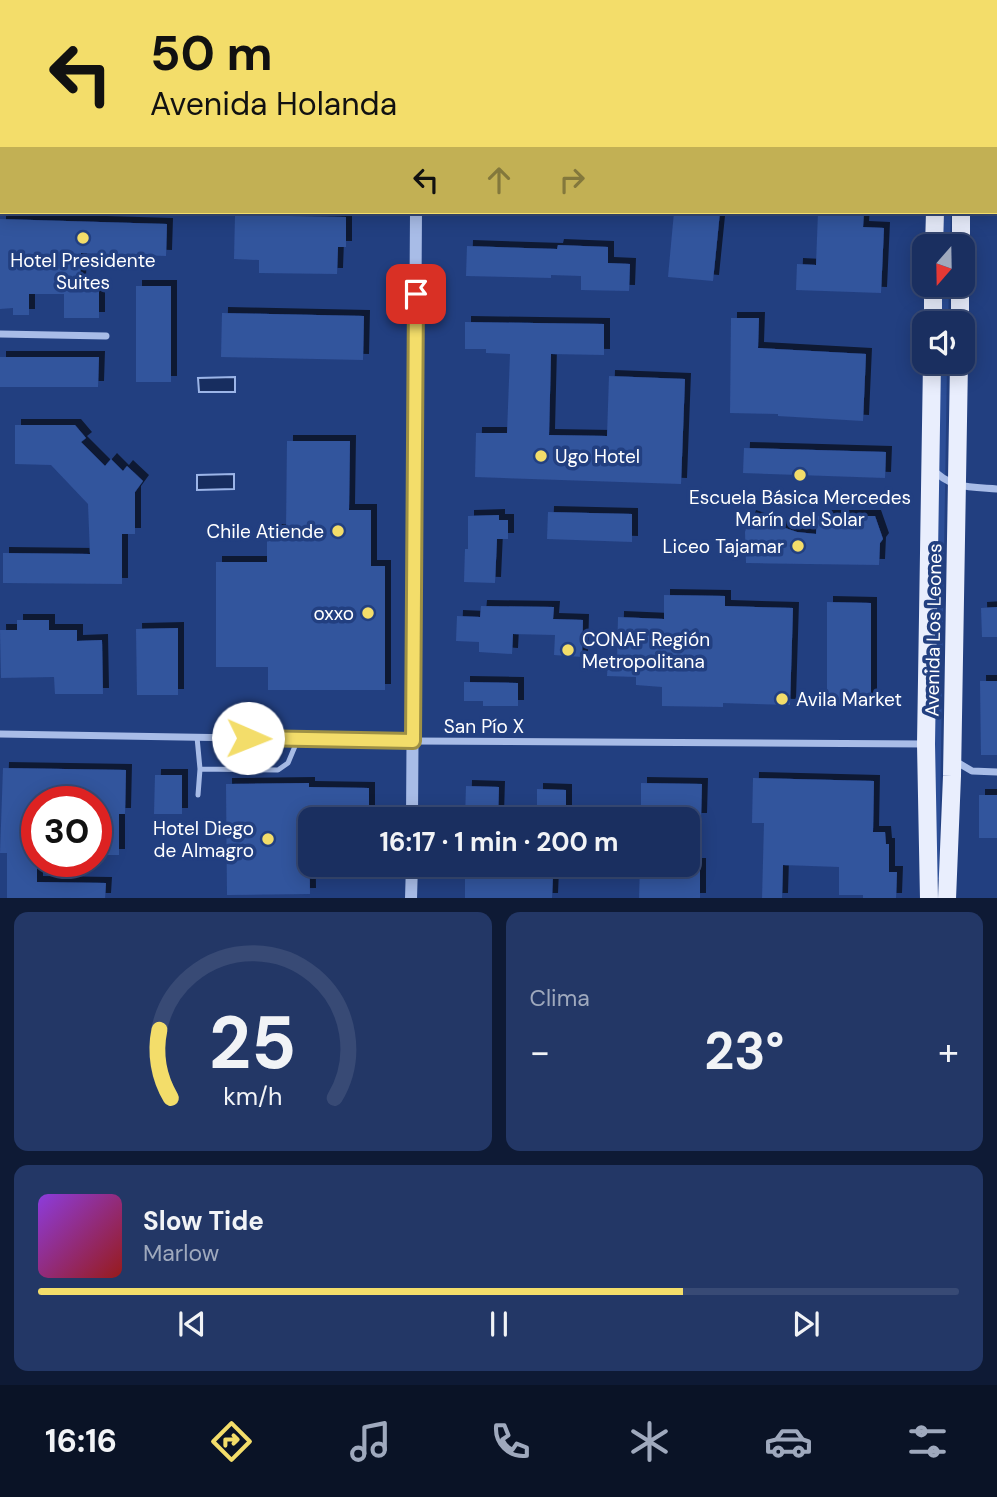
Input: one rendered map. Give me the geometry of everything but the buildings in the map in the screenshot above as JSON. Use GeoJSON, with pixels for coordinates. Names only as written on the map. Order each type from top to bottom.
{"type":"FeatureCollection","features":[{"type":"Feature","properties":{"kind":"main road"},"geometry":{"type":"LineString","coordinates":[[934,234],[935,214]]}},
{"type":"Feature","properties":{"kind":"main road"},"geometry":{"type":"LineString","coordinates":[[961,214],[961,234]]}},
{"type":"Feature","properties":{"kind":"main road","name":"Avenida Los Leones"},"geometry":{"type":"LineString","coordinates":[[929,898],[926,744],[932,374]]}},
{"type":"Feature","properties":{"kind":"main road","name":"Avenida Los Leones"},"geometry":{"type":"LineString","coordinates":[[947,898],[959,374]]}},
{"type":"Feature","properties":{"kind":"main road"},"geometry":{"type":"LineString","coordinates":[[924,898],[928,855]]}},
{"type":"Feature","properties":{"kind":"street"},"geometry":{"type":"LineString","coordinates":[[412,807],[416,214]]}},
{"type":"Feature","properties":{"kind":"street"},"geometry":{"type":"LineString","coordinates":[[0,334],[106,336]]}},
{"type":"Feature","properties":{"kind":"street"},"geometry":{"type":"LineString","coordinates":[[930,464],[942,478],[957,486],[997,489]]}},
{"type":"Feature","properties":{"kind":"street","name":"San Pío X"},"geometry":{"type":"LineString","coordinates":[[0,734],[413,741],[926,744]]}},
{"type":"Feature","properties":{"kind":"street"},"geometry":{"type":"LineString","coordinates":[[952,759],[972,771],[997,772]]}},
{"type":"Feature","properties":{"kind":"street"},"geometry":{"type":"LineString","coordinates":[[411,898],[412,877]]}},
{"type":"Feature","properties":{"kind":"lane"},"geometry":{"type":"LineString","coordinates":[[197,737],[200,769],[198,795]]}},
{"type":"Feature","properties":{"kind":"lane"},"geometry":{"type":"LineString","coordinates":[[200,769],[278,770],[288,763],[298,739]]}},
{"type":"Feature","properties":{"kind":"shaded area"},"geometry":{"type":"Polygon","coordinates":[[[943,214],[951,214],[950,234],[942,234],[943,214]]]}},
{"type":"Feature","properties":{"kind":"shaded area"},"geometry":{"type":"Polygon","coordinates":[[[941,298],[949,298],[948,311],[940,311],[941,298]]]}},
{"type":"Feature","properties":{"kind":"shaded area"},"geometry":{"type":"Polygon","coordinates":[[[939,374],[947,374],[939,879],[931,882],[939,374]]]}},
{"type":"Feature","properties":{"kind":"shaded area"},"geometry":{"type":"Polygon","coordinates":[[[235,377],[235,392],[199,392],[198,378],[235,377]]]}},
{"type":"Feature","properties":{"kind":"shaded area"},"geometry":{"type":"Polygon","coordinates":[[[234,474],[234,489],[197,490],[197,475],[234,474]]]}},
{"type":"Feature","properties":{"kind":"place","name":"Hotel Presidente Suites"},"geometry":{"type":"Point","coordinates":[83,238]}},
{"type":"Feature","properties":{"kind":"place","name":"Ugo Hotel"},"geometry":{"type":"Point","coordinates":[541,456]}},
{"type":"Feature","properties":{"kind":"place","name":"Escuela Básica Mercedes Marín del Solar"},"geometry":{"type":"Point","coordinates":[800,475]}},
{"type":"Feature","properties":{"kind":"place","name":"Chile Atiende"},"geometry":{"type":"Point","coordinates":[338,531]}},
{"type":"Feature","properties":{"kind":"place","name":"Liceo Tajamar"},"geometry":{"type":"Point","coordinates":[798,546]}},
{"type":"Feature","properties":{"kind":"place","name":"oxxo"},"geometry":{"type":"Point","coordinates":[368,613]}},
{"type":"Feature","properties":{"kind":"place","name":"CONAF Región Metropolitana"},"geometry":{"type":"Point","coordinates":[568,650]}},
{"type":"Feature","properties":{"kind":"place","name":"Avila Market"},"geometry":{"type":"Point","coordinates":[782,699]}},
{"type":"Feature","properties":{"kind":"place","name":"Hotel Diego de Almagro"},"geometry":{"type":"Point","coordinates":[268,839]}},
{"type":"Feature","properties":{"kind":"route"},"geometry":{"type":"LineString","coordinates":[[248,738],[413,741],[416,294]]}}]}
